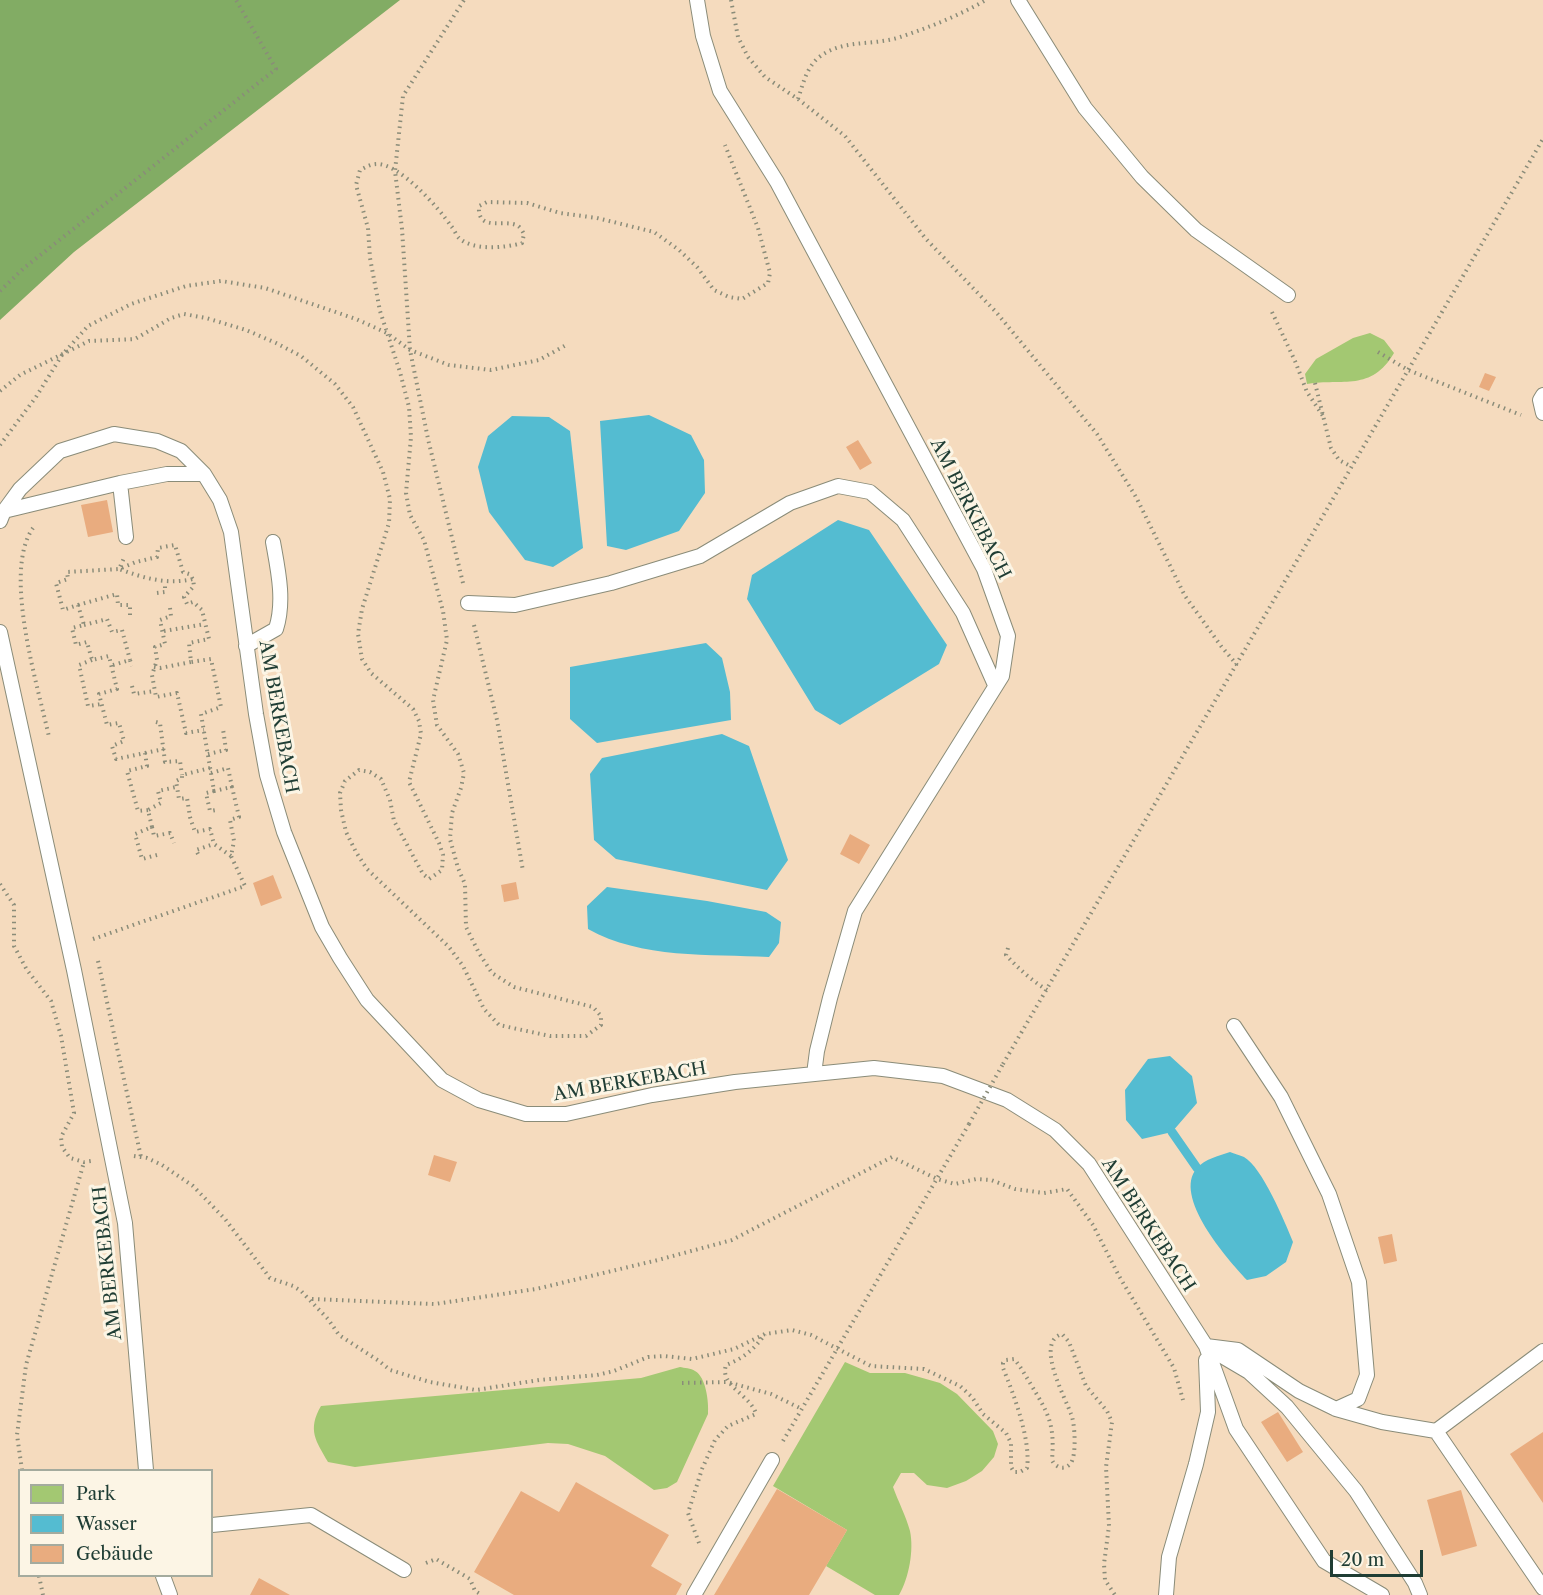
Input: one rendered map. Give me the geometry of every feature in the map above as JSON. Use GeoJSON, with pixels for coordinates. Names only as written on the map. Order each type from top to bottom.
{"type":"FeatureCollection","features":[{"type":"Feature","properties":{"kind":"lane","name":"AM BERKEBACH"},"geometry":{"type":"LineString","coordinates":[[698,0],[703,36],[720,92],[777,182],[984,569],[1008,636],[1002,676],[855,911],[830,998],[817,1051],[814,1074]]}},
{"type":"Feature","properties":{"kind":"lane"},"geometry":{"type":"LineString","coordinates":[[1018,0],[1085,108],[1143,177],[1196,230],[1288,295]]}},
{"type":"Feature","properties":{"kind":"lane"},"geometry":{"type":"LineString","coordinates":[[1543,395],[1540,400],[1543,413]]}},
{"type":"Feature","properties":{"kind":"lane","name":"AM BERKEBACH"},"geometry":{"type":"LineString","coordinates":[[2,516],[20,489],[60,451],[114,434],[157,441],[182,451],[204,474],[220,500],[231,532],[246,646],[267,775],[284,832],[322,927],[340,958],[367,999],[442,1080],[479,1100],[526,1114],[566,1114],[652,1095],[735,1082],[874,1068],[943,1076],[1007,1100],[1055,1130],[1089,1164],[1206,1346],[1236,1429],[1324,1561],[1382,1595]]}},
{"type":"Feature","properties":{"kind":"lane"},"geometry":{"type":"LineString","coordinates":[[2,516],[120,483],[167,474],[204,474]]}},
{"type":"Feature","properties":{"kind":"lane"},"geometry":{"type":"LineString","coordinates":[[120,483],[126,537]]}},
{"type":"Feature","properties":{"kind":"lane"},"geometry":{"type":"LineString","coordinates":[[468,603],[515,605],[610,583],[700,556],[790,502],[838,486],[870,492],[903,520],[963,613],[995,685]]}},
{"type":"Feature","properties":{"kind":"lane"},"geometry":{"type":"LineString","coordinates":[[246,646],[276,629],[280,616],[280,579],[273,542]]}},
{"type":"Feature","properties":{"kind":"lane","name":"AM BERKEBACH"},"geometry":{"type":"LineString","coordinates":[[0,632],[74,970],[125,1223],[146,1469]]}},
{"type":"Feature","properties":{"kind":"lane"},"geometry":{"type":"LineString","coordinates":[[1234,1026],[1281,1097],[1329,1194],[1359,1282],[1367,1375],[1358,1399],[1336,1409]]}},
{"type":"Feature","properties":{"kind":"lane"},"geometry":{"type":"LineString","coordinates":[[1206,1346],[1238,1350],[1299,1391],[1336,1409],[1382,1422],[1436,1431],[1543,1351]]}},
{"type":"Feature","properties":{"kind":"lane"},"geometry":{"type":"LineString","coordinates":[[1166,1595],[1169,1557],[1196,1464],[1208,1412],[1206,1346]]}},
{"type":"Feature","properties":{"kind":"lane"},"geometry":{"type":"LineString","coordinates":[[1206,1346],[1249,1372],[1300,1421],[1356,1491],[1415,1583],[1420,1595]]}},
{"type":"Feature","properties":{"kind":"lane"},"geometry":{"type":"LineString","coordinates":[[1436,1431],[1543,1588]]}},
{"type":"Feature","properties":{"kind":"lane"},"geometry":{"type":"LineString","coordinates":[[694,1595],[772,1460]]}},
{"type":"Feature","properties":{"kind":"lane"},"geometry":{"type":"LineString","coordinates":[[213,1525],[311,1515],[404,1570]]}},
{"type":"Feature","properties":{"kind":"lane"},"geometry":{"type":"LineString","coordinates":[[164,1577],[170,1595]]}},
{"type":"Feature","properties":{"kind":"path"},"geometry":{"type":"LineString","coordinates":[[0,291],[24,268],[276,69],[236,0]]}},
{"type":"Feature","properties":{"kind":"path"},"geometry":{"type":"LineString","coordinates":[[464,0],[403,96],[395,171],[402,229],[410,350],[428,439],[497,720],[523,871]]}},
{"type":"Feature","properties":{"kind":"path"},"geometry":{"type":"LineString","coordinates":[[731,0],[738,37],[748,57],[765,77],[798,99],[845,136],[926,239],[996,312],[1097,434],[1136,497],[1185,596],[1237,665]]}},
{"type":"Feature","properties":{"kind":"path"},"geometry":{"type":"LineString","coordinates":[[798,99],[806,73],[825,52],[852,43],[869,44],[894,38],[949,18],[986,0]]}},
{"type":"Feature","properties":{"kind":"path"},"geometry":{"type":"LineString","coordinates":[[772,1460],[1543,139]]}},
{"type":"Feature","properties":{"kind":"path"},"geometry":{"type":"LineString","coordinates":[[0,391],[20,375],[89,341],[135,339],[171,318],[184,314],[246,330],[276,343],[302,356],[335,384],[353,407],[383,472],[390,499],[389,523],[362,609],[358,634],[362,659],[371,673],[413,709],[419,721],[421,734],[409,782],[439,843],[442,870],[429,879],[423,874],[393,821],[390,800],[381,779],[370,772],[359,770],[345,781],[340,793],[346,832],[367,869],[449,947],[463,966],[484,1009],[499,1025],[550,1036],[586,1036],[601,1025],[601,1016],[593,1007],[514,987],[492,973],[466,927],[465,885],[450,839],[452,813],[464,773],[458,754],[437,725],[432,700],[447,640],[443,611],[424,540],[410,515],[406,493],[411,437],[409,407],[380,311],[370,258],[368,228],[356,185],[360,170],[368,165],[379,164],[395,171],[420,190],[459,238],[477,246],[509,247],[522,243],[524,234],[519,226],[509,223],[490,223],[483,219],[479,213],[479,206],[487,202],[526,203],[560,213],[597,218],[654,232],[679,250],[697,267],[714,290],[729,297],[742,299],[768,283],[770,273],[758,228],[723,140]]}},
{"type":"Feature","properties":{"kind":"path"},"geometry":{"type":"LineString","coordinates":[[1255,272],[1307,392],[1323,416]]}},
{"type":"Feature","properties":{"kind":"path"},"geometry":{"type":"LineString","coordinates":[[0,445],[36,397],[62,355],[88,326],[131,304],[186,286],[221,281],[265,288],[356,319],[387,333],[410,350],[449,365],[491,370],[539,360],[568,344]]}},
{"type":"Feature","properties":{"kind":"path"},"geometry":{"type":"LineString","coordinates":[[1378,352],[1408,370],[1522,415]]}},
{"type":"Feature","properties":{"kind":"path"},"geometry":{"type":"LineString","coordinates":[[1315,383],[1331,448],[1339,460],[1352,467]]}},
{"type":"Feature","properties":{"kind":"path"},"geometry":{"type":"LineString","coordinates":[[39,524],[31,529],[21,559],[20,584],[26,632],[51,745]]}},
{"type":"Feature","properties":{"kind":"path"},"geometry":{"type":"LineString","coordinates":[[119,569],[126,555],[126,537]]}},
{"type":"Feature","properties":{"kind":"path"},"geometry":{"type":"LineString","coordinates":[[130,615],[130,606],[118,605],[117,594],[63,610],[56,583],[68,579],[67,572],[119,569],[157,557],[158,548],[175,545],[183,572],[189,574],[194,586],[184,597],[187,604],[193,602],[202,610],[209,639],[189,643],[191,662]]}},
{"type":"Feature","properties":{"kind":"path"},"geometry":{"type":"LineString","coordinates":[[119,569],[165,582],[192,579]]}},
{"type":"Feature","properties":{"kind":"path"},"geometry":{"type":"LineString","coordinates":[[157,593],[165,592],[165,582]]}},
{"type":"Feature","properties":{"kind":"path"},"geometry":{"type":"LineString","coordinates":[[78,605],[84,625]]}},
{"type":"Feature","properties":{"kind":"path"},"geometry":{"type":"LineString","coordinates":[[170,608],[171,616],[160,620],[165,644],[155,647],[157,660],[152,675],[156,697],[177,693],[186,733],[204,730]]}},
{"type":"Feature","properties":{"kind":"path"},"geometry":{"type":"LineString","coordinates":[[92,660],[87,642],[76,645],[72,628],[107,619],[112,632],[122,630],[132,666]]}},
{"type":"Feature","properties":{"kind":"path"},"geometry":{"type":"LineString","coordinates":[[164,631],[205,624]]}},
{"type":"Feature","properties":{"kind":"path"},"geometry":{"type":"LineString","coordinates":[[102,704],[88,706],[79,665],[109,656],[117,689],[99,694],[102,704],[107,725],[119,723],[124,741],[112,746],[116,759],[164,749]]}},
{"type":"Feature","properties":{"kind":"path"},"geometry":{"type":"LineString","coordinates":[[154,667],[160,668],[211,659],[221,707],[201,714],[214,791]]}},
{"type":"Feature","properties":{"kind":"path"},"geometry":{"type":"LineString","coordinates":[[113,665],[130,660]]}},
{"type":"Feature","properties":{"kind":"path"},"geometry":{"type":"LineString","coordinates":[[132,686],[134,694],[155,691]]}},
{"type":"Feature","properties":{"kind":"path"},"geometry":{"type":"LineString","coordinates":[[93,939],[245,886],[231,856],[214,844],[210,829],[195,832],[187,798],[179,799],[176,787],[176,781],[182,778],[180,760],[165,762],[160,723],[156,722]]}},
{"type":"Feature","properties":{"kind":"path"},"geometry":{"type":"LineString","coordinates":[[208,754],[226,750],[223,729]]}},
{"type":"Feature","properties":{"kind":"path"},"geometry":{"type":"LineString","coordinates":[[145,753],[147,766],[127,771],[138,811],[148,810],[161,803],[158,791],[176,787]]}},
{"type":"Feature","properties":{"kind":"path"},"geometry":{"type":"LineString","coordinates":[[182,775],[228,768],[239,817],[230,820],[234,841],[231,856]]}},
{"type":"Feature","properties":{"kind":"path"},"geometry":{"type":"LineString","coordinates":[[216,810],[210,811],[206,793],[232,788]]}},
{"type":"Feature","properties":{"kind":"path"},"geometry":{"type":"LineString","coordinates":[[148,810],[154,836],[170,833],[174,843]]}},
{"type":"Feature","properties":{"kind":"path"},"geometry":{"type":"LineString","coordinates":[[152,827],[135,834],[142,859],[157,855]]}},
{"type":"Feature","properties":{"kind":"path"},"geometry":{"type":"LineString","coordinates":[[198,854],[196,850],[214,844]]}},
{"type":"Feature","properties":{"kind":"path"},"geometry":{"type":"LineString","coordinates":[[0,884],[14,905],[14,946],[27,970],[51,1001],[61,1036],[74,1113],[62,1137],[62,1147],[70,1158],[84,1162],[141,1157],[162,1165],[193,1186],[225,1219],[270,1278],[293,1286],[311,1299],[339,1335],[379,1360],[390,1371],[430,1382],[469,1389],[524,1384],[562,1377],[580,1378],[597,1375],[614,1371],[648,1357],[692,1359],[734,1349],[765,1334],[792,1330],[811,1335],[871,1366],[924,1369],[965,1390],[983,1414],[1006,1433],[1011,1443],[1011,1467],[1014,1472],[1020,1472],[1027,1468],[1028,1451],[1017,1403],[1003,1363],[1014,1359],[1023,1369],[1043,1403],[1051,1423],[1054,1465],[1059,1468],[1067,1467],[1072,1463],[1074,1457],[1074,1423],[1060,1390],[1050,1350],[1054,1340],[1062,1334],[1069,1342],[1086,1386],[1107,1411],[1112,1422],[1106,1467],[1109,1526],[1104,1564],[1106,1580],[1115,1595]]}},
{"type":"Feature","properties":{"kind":"path"},"geometry":{"type":"LineString","coordinates":[[90,930],[95,949]]}},
{"type":"Feature","properties":{"kind":"path"},"geometry":{"type":"LineString","coordinates":[[1008,948],[1006,955],[1017,967],[1032,981],[1047,990]]}},
{"type":"Feature","properties":{"kind":"path"},"geometry":{"type":"LineString","coordinates":[[97,958],[141,1157]]}},
{"type":"Feature","properties":{"kind":"path"},"geometry":{"type":"LineString","coordinates":[[311,1299],[435,1304],[536,1289],[658,1260],[732,1240],[892,1157],[937,1179],[955,1184],[976,1179],[991,1180],[1015,1189],[1044,1193],[1067,1189],[1093,1225],[1119,1276],[1174,1368],[1183,1400],[1182,1411]]}},
{"type":"Feature","properties":{"kind":"path"},"geometry":{"type":"LineString","coordinates":[[22,1469],[16,1435],[26,1365],[84,1162]]}},
{"type":"Feature","properties":{"kind":"path"},"geometry":{"type":"LineString","coordinates":[[708,1569],[688,1513],[702,1469],[715,1440],[728,1425],[756,1414],[741,1393],[727,1382],[724,1371],[726,1365],[739,1360],[758,1344],[765,1334]]}},
{"type":"Feature","properties":{"kind":"path"},"geometry":{"type":"LineString","coordinates":[[682,1383],[727,1382],[771,1394],[802,1409]]}},
{"type":"Feature","properties":{"kind":"path"},"geometry":{"type":"LineString","coordinates":[[404,1570],[436,1560],[470,1579],[473,1593],[482,1595]]}},
{"type":"Feature","properties":{"kind":"path"},"geometry":{"type":"LineString","coordinates":[[39,1577],[43,1595]]}},
{"type":"Feature","properties":{"kind":"green space"},"geometry":{"type":"Polygon","coordinates":[[[0,0],[400,0],[74,252],[0,320],[0,0]]]}},
{"type":"Feature","properties":{"kind":"green space"},"geometry":{"type":"Polygon","coordinates":[[[1370,333],[1384,340],[1394,353],[1376,373],[1355,381],[1307,384],[1305,374],[1316,359],[1353,338],[1370,333]]]}},
{"type":"Feature","properties":{"kind":"green space"},"geometry":{"type":"Polygon","coordinates":[[[845,1362],[870,1373],[905,1373],[940,1383],[957,1394],[993,1431],[998,1444],[994,1457],[982,1471],[966,1481],[947,1488],[927,1485],[914,1473],[901,1473],[893,1487],[910,1531],[911,1555],[908,1572],[899,1595],[875,1595],[826,1566],[847,1530],[773,1486],[845,1362]]]}},
{"type":"Feature","properties":{"kind":"green space"},"geometry":{"type":"Polygon","coordinates":[[[680,1367],[693,1370],[702,1379],[707,1397],[708,1414],[677,1482],[667,1488],[654,1490],[605,1456],[568,1444],[548,1443],[355,1467],[328,1462],[315,1435],[314,1422],[321,1406],[641,1378],[680,1367]]]}},
{"type":"Feature","properties":{"kind":"water"},"geometry":{"type":"Polygon","coordinates":[[[649,415],[691,435],[704,460],[705,493],[679,531],[626,550],[607,546],[600,421],[649,415]]]}},
{"type":"Feature","properties":{"kind":"water"},"geometry":{"type":"Polygon","coordinates":[[[512,416],[549,417],[570,431],[583,548],[553,567],[525,560],[489,512],[478,467],[488,436],[512,416]]]}},
{"type":"Feature","properties":{"kind":"water"},"geometry":{"type":"Polygon","coordinates":[[[838,520],[869,530],[947,645],[939,664],[840,725],[815,710],[747,599],[752,575],[838,520]]]}},
{"type":"Feature","properties":{"kind":"water"},"geometry":{"type":"Polygon","coordinates":[[[706,643],[722,658],[730,692],[731,720],[597,743],[570,719],[570,667],[706,643]]]}},
{"type":"Feature","properties":{"kind":"water"},"geometry":{"type":"Polygon","coordinates":[[[722,734],[749,746],[788,860],[767,890],[616,859],[594,840],[590,774],[602,758],[722,734]]]}},
{"type":"Feature","properties":{"kind":"water"},"geometry":{"type":"Polygon","coordinates":[[[607,887],[766,912],[781,922],[779,943],[769,957],[700,955],[630,946],[588,929],[587,906],[607,887]]]}},
{"type":"Feature","properties":{"kind":"water"},"geometry":{"type":"Polygon","coordinates":[[[1170,1056],[1192,1076],[1197,1103],[1172,1132],[1142,1139],[1126,1120],[1125,1090],[1148,1059],[1170,1056]]]}},
{"type":"Feature","properties":{"kind":"water"},"geometry":{"type":"Polygon","coordinates":[[[1230,1152],[1244,1157],[1258,1172],[1293,1242],[1286,1262],[1266,1276],[1247,1280],[1227,1258],[1205,1227],[1191,1194],[1191,1180],[1197,1168],[1208,1160],[1230,1152]]]}},
{"type":"Feature","properties":{"kind":"building"},"geometry":{"type":"Polygon","coordinates":[[[1485,373],[1496,377],[1489,391],[1479,387],[1485,373]]]}},
{"type":"Feature","properties":{"kind":"building"},"geometry":{"type":"Polygon","coordinates":[[[858,440],[872,463],[860,470],[846,447],[858,440]]]}},
{"type":"Feature","properties":{"kind":"building"},"geometry":{"type":"Polygon","coordinates":[[[107,500],[113,532],[88,537],[81,505],[107,500]]]}},
{"type":"Feature","properties":{"kind":"building"},"geometry":{"type":"Polygon","coordinates":[[[850,834],[870,845],[859,864],[840,854],[850,834]]]}},
{"type":"Feature","properties":{"kind":"building"},"geometry":{"type":"Polygon","coordinates":[[[273,875],[282,898],[261,906],[253,883],[273,875]]]}},
{"type":"Feature","properties":{"kind":"building"},"geometry":{"type":"Polygon","coordinates":[[[516,882],[519,899],[504,902],[501,885],[516,882]]]}},
{"type":"Feature","properties":{"kind":"building"},"geometry":{"type":"Polygon","coordinates":[[[434,1155],[457,1162],[450,1182],[428,1175],[434,1155]]]}},
{"type":"Feature","properties":{"kind":"building"},"geometry":{"type":"Polygon","coordinates":[[[1392,1234],[1397,1261],[1384,1264],[1378,1237],[1392,1234]]]}},
{"type":"Feature","properties":{"kind":"building"},"geometry":{"type":"Polygon","coordinates":[[[1278,1412],[1303,1452],[1287,1462],[1261,1422],[1278,1412]]]}},
{"type":"Feature","properties":{"kind":"building"},"geometry":{"type":"Polygon","coordinates":[[[1543,1432],[1543,1503],[1510,1454],[1543,1432]]]}},
{"type":"Feature","properties":{"kind":"building"},"geometry":{"type":"Polygon","coordinates":[[[576,1482],[669,1535],[651,1566],[682,1584],[676,1595],[514,1595],[474,1572],[521,1491],[559,1512],[576,1482]]]}},
{"type":"Feature","properties":{"kind":"building"},"geometry":{"type":"Polygon","coordinates":[[[777,1489],[847,1530],[809,1595],[714,1595],[777,1489]]]}},
{"type":"Feature","properties":{"kind":"building"},"geometry":{"type":"Polygon","coordinates":[[[1461,1490],[1477,1546],[1442,1556],[1427,1500],[1461,1490]]]}},
{"type":"Feature","properties":{"kind":"building"},"geometry":{"type":"Polygon","coordinates":[[[259,1578],[290,1595],[250,1595],[259,1578]]]}},
{"type":"Feature","properties":{"kind":"waterway"},"geometry":{"type":"LineString","coordinates":[[1172,1132],[1197,1168]]}}]}
